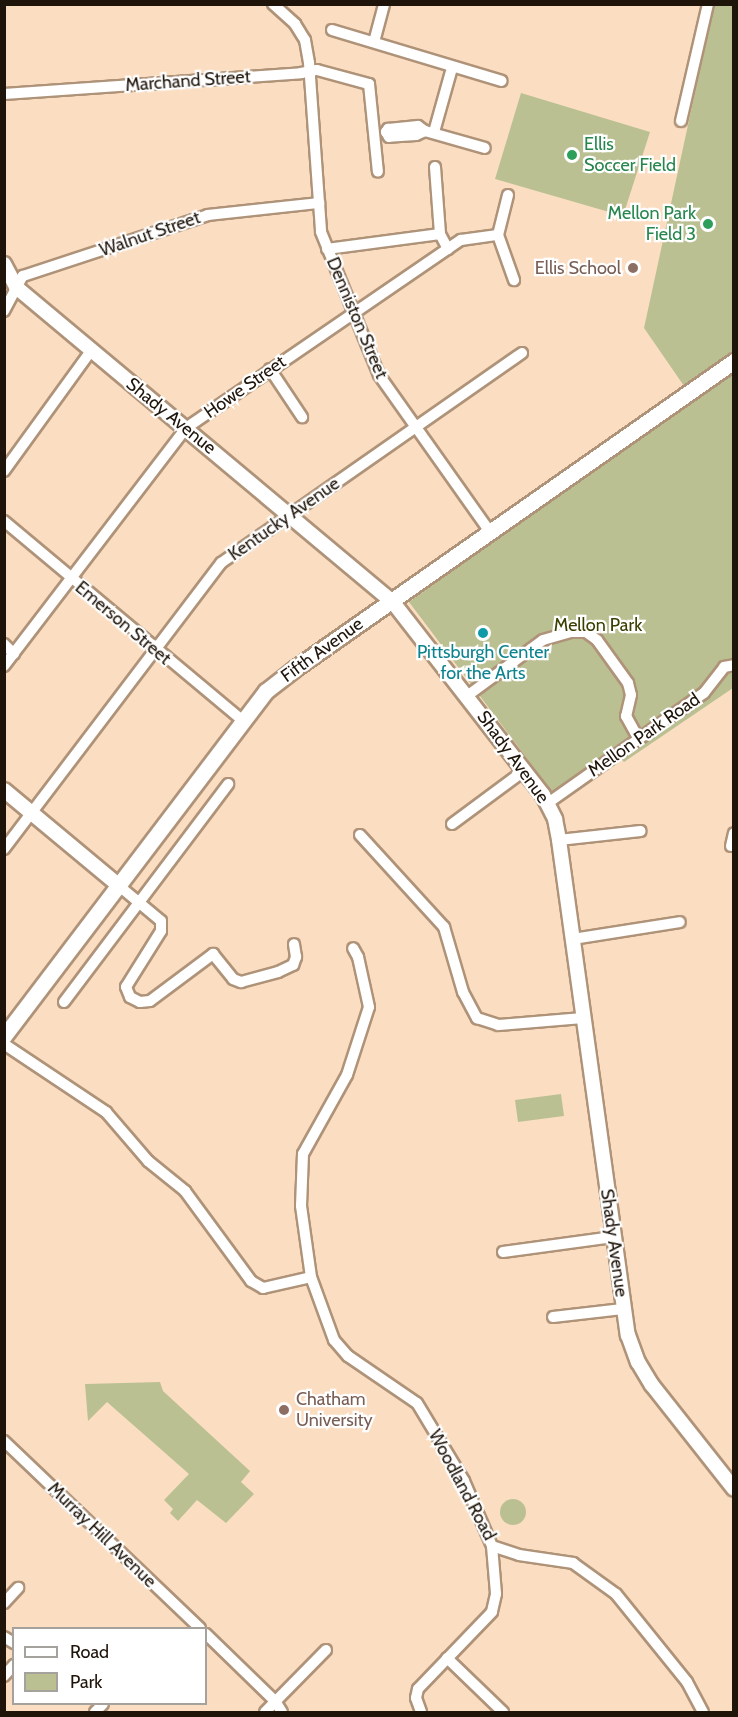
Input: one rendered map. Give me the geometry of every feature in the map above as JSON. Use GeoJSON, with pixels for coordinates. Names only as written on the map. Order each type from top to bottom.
{"type":"FeatureCollection","features":[{"type":"Feature","properties":{"kind":"highway","name":"Fifth Avenue"},"geometry":{"type":"LineString","coordinates":[[4,1036],[266,691],[734,362]]}},
{"type":"Feature","properties":{"kind":"main road","name":"Shady Avenue"},"geometry":{"type":"LineString","coordinates":[[4,264],[16,286],[91,351],[291,514],[392,601],[525,770],[548,803],[559,840],[628,1335],[647,1378],[734,1489]]}},
{"type":"Feature","properties":{"kind":"main road"},"geometry":{"type":"LineString","coordinates":[[4,790],[118,885]]}},
{"type":"Feature","properties":{"kind":"street","name":"Denniston Street"},"geometry":{"type":"LineString","coordinates":[[273,4],[300,30],[305,40],[310,71],[321,232],[327,249],[379,375],[490,532]]}},
{"type":"Feature","properties":{"kind":"street"},"geometry":{"type":"LineString","coordinates":[[374,42],[384,4]]}},
{"type":"Feature","properties":{"kind":"street"},"geometry":{"type":"LineString","coordinates":[[681,121],[708,4]]}},
{"type":"Feature","properties":{"kind":"street"},"geometry":{"type":"LineString","coordinates":[[332,30],[452,68],[502,81]]}},
{"type":"Feature","properties":{"kind":"street"},"geometry":{"type":"LineString","coordinates":[[452,68],[430,131],[485,148]]}},
{"type":"Feature","properties":{"kind":"street","name":"Marchand Street"},"geometry":{"type":"LineString","coordinates":[[4,94],[317,70],[369,84],[378,172]]}},
{"type":"Feature","properties":{"kind":"street"},"geometry":{"type":"LineString","coordinates":[[435,167],[440,234],[448,249]]}},
{"type":"Feature","properties":{"kind":"street"},"geometry":{"type":"LineString","coordinates":[[508,195],[498,235],[513,280]]}},
{"type":"Feature","properties":{"kind":"street","name":"Walnut Street"},"geometry":{"type":"LineString","coordinates":[[16,286],[23,276],[208,215],[319,202]]}},
{"type":"Feature","properties":{"kind":"street"},"geometry":{"type":"LineString","coordinates":[[327,249],[440,234]]}},
{"type":"Feature","properties":{"kind":"street","name":"Howe Street"},"geometry":{"type":"LineString","coordinates":[[4,666],[186,428],[461,240],[498,235]]}},
{"type":"Feature","properties":{"kind":"street"},"geometry":{"type":"LineString","coordinates":[[4,311],[16,286]]}},
{"type":"Feature","properties":{"kind":"street"},"geometry":{"type":"LineString","coordinates":[[4,471],[91,351]]}},
{"type":"Feature","properties":{"kind":"street","name":"Kentucky Avenue"},"geometry":{"type":"LineString","coordinates":[[4,849],[221,563],[522,353]]}},
{"type":"Feature","properties":{"kind":"street"},"geometry":{"type":"LineString","coordinates":[[270,369],[303,417]]}},
{"type":"Feature","properties":{"kind":"street","name":"Emerson Street"},"geometry":{"type":"LineString","coordinates":[[4,521],[155,650],[244,722]]}},
{"type":"Feature","properties":{"kind":"street"},"geometry":{"type":"LineString","coordinates":[[467,696],[543,640],[571,632],[586,632],[597,640],[628,683],[631,695],[626,716],[639,739]]}},
{"type":"Feature","properties":{"kind":"street"},"geometry":{"type":"LineString","coordinates":[[4,644],[14,654]]}},
{"type":"Feature","properties":{"kind":"street","name":"Mellon Park Road"},"geometry":{"type":"LineString","coordinates":[[548,803],[704,693],[724,667],[734,665]]}},
{"type":"Feature","properties":{"kind":"street"},"geometry":{"type":"LineString","coordinates":[[452,824],[525,770]]}},
{"type":"Feature","properties":{"kind":"street"},"geometry":{"type":"LineString","coordinates":[[64,1002],[228,784]]}},
{"type":"Feature","properties":{"kind":"street"},"geometry":{"type":"LineString","coordinates":[[559,840],[640,831]]}},
{"type":"Feature","properties":{"kind":"street"},"geometry":{"type":"LineString","coordinates":[[731,846],[734,833]]}},
{"type":"Feature","properties":{"kind":"street"},"geometry":{"type":"LineString","coordinates":[[360,835],[444,927],[463,992],[477,1018],[498,1025],[584,1018]]}},
{"type":"Feature","properties":{"kind":"street"},"geometry":{"type":"LineString","coordinates":[[118,885],[158,916],[161,931],[126,987],[130,998],[140,1002],[150,1000],[213,954],[233,979],[241,982],[278,972],[293,965],[296,957],[294,944]]}},
{"type":"Feature","properties":{"kind":"street"},"geometry":{"type":"LineString","coordinates":[[573,939],[680,922]]}},
{"type":"Feature","properties":{"kind":"street","name":"Woodland Road"},"geometry":{"type":"LineString","coordinates":[[353,948],[358,957],[369,1007],[347,1075],[303,1154],[301,1206],[311,1277],[334,1340],[348,1356],[417,1403],[464,1481],[492,1546],[519,1555],[573,1563],[616,1594],[687,1682],[703,1713]]}},
{"type":"Feature","properties":{"kind":"street"},"geometry":{"type":"LineString","coordinates":[[4,1044],[106,1112],[148,1161],[185,1191],[251,1281],[263,1288],[311,1277]]}},
{"type":"Feature","properties":{"kind":"street"},"geometry":{"type":"LineString","coordinates":[[503,1252],[614,1237]]}},
{"type":"Feature","properties":{"kind":"street"},"geometry":{"type":"LineString","coordinates":[[553,1317],[623,1309]]}},
{"type":"Feature","properties":{"kind":"street","name":"Murray Hill Avenue"},"geometry":{"type":"LineString","coordinates":[[4,1441],[198,1627]]}},
{"type":"Feature","properties":{"kind":"street"},"geometry":{"type":"LineString","coordinates":[[421,1713],[416,1698],[418,1689],[492,1612],[496,1594],[492,1546]]}},
{"type":"Feature","properties":{"kind":"street"},"geometry":{"type":"LineString","coordinates":[[4,1604],[18,1588]]}},
{"type":"Feature","properties":{"kind":"street"},"geometry":{"type":"LineString","coordinates":[[207,1635],[275,1701],[282,1713]]}},
{"type":"Feature","properties":{"kind":"street"},"geometry":{"type":"LineString","coordinates":[[265,1713],[326,1650]]}},
{"type":"Feature","properties":{"kind":"street"},"geometry":{"type":"LineString","coordinates":[[447,1658],[503,1713]]}},
{"type":"Feature","properties":{"kind":"green space","name":"Mellon Park"},"geometry":{"type":"Polygon","coordinates":[[[714,5],[733,5],[733,688],[624,762],[620,758],[559,801],[409,602],[693,399],[644,328],[714,5]]]}},
{"type":"Feature","properties":{"kind":"green space","name":"Ellis Soccer Field"},"geometry":{"type":"Polygon","coordinates":[[[521,93],[650,132],[623,216],[495,179],[521,93]]]}},
{"type":"Feature","properties":{"kind":"green space"},"geometry":{"type":"Polygon","coordinates":[[[561,1094],[564,1116],[518,1122],[515,1100],[561,1094]]]}},
{"type":"Feature","properties":{"kind":"green space"},"geometry":{"type":"Polygon","coordinates":[[[160,1382],[163,1391],[250,1471],[241,1482],[254,1494],[226,1523],[197,1500],[178,1521],[170,1513],[173,1509],[164,1500],[189,1474],[107,1402],[88,1421],[85,1384],[160,1382]]]}},
{"type":"Feature","properties":{"kind":"green space"},"geometry":{"type":"Polygon","coordinates":[[[513,1499],[522,1503],[526,1512],[522,1521],[513,1525],[504,1521],[500,1512],[504,1503],[513,1499]]]}},
{"type":"Feature","properties":{"kind":"place","name":"Ellis Soccer Field"},"geometry":{"type":"Point","coordinates":[572,155]}},
{"type":"Feature","properties":{"kind":"place","name":"Mellon Park Field 3"},"geometry":{"type":"Point","coordinates":[708,224]}},
{"type":"Feature","properties":{"kind":"place","name":"Ellis School"},"geometry":{"type":"Point","coordinates":[633,268]}},
{"type":"Feature","properties":{"kind":"place","name":"Pittsburgh Center for the Arts"},"geometry":{"type":"Point","coordinates":[483,633]}},
{"type":"Feature","properties":{"kind":"place","name":"Chatham University"},"geometry":{"type":"Point","coordinates":[284,1410]}}]}
